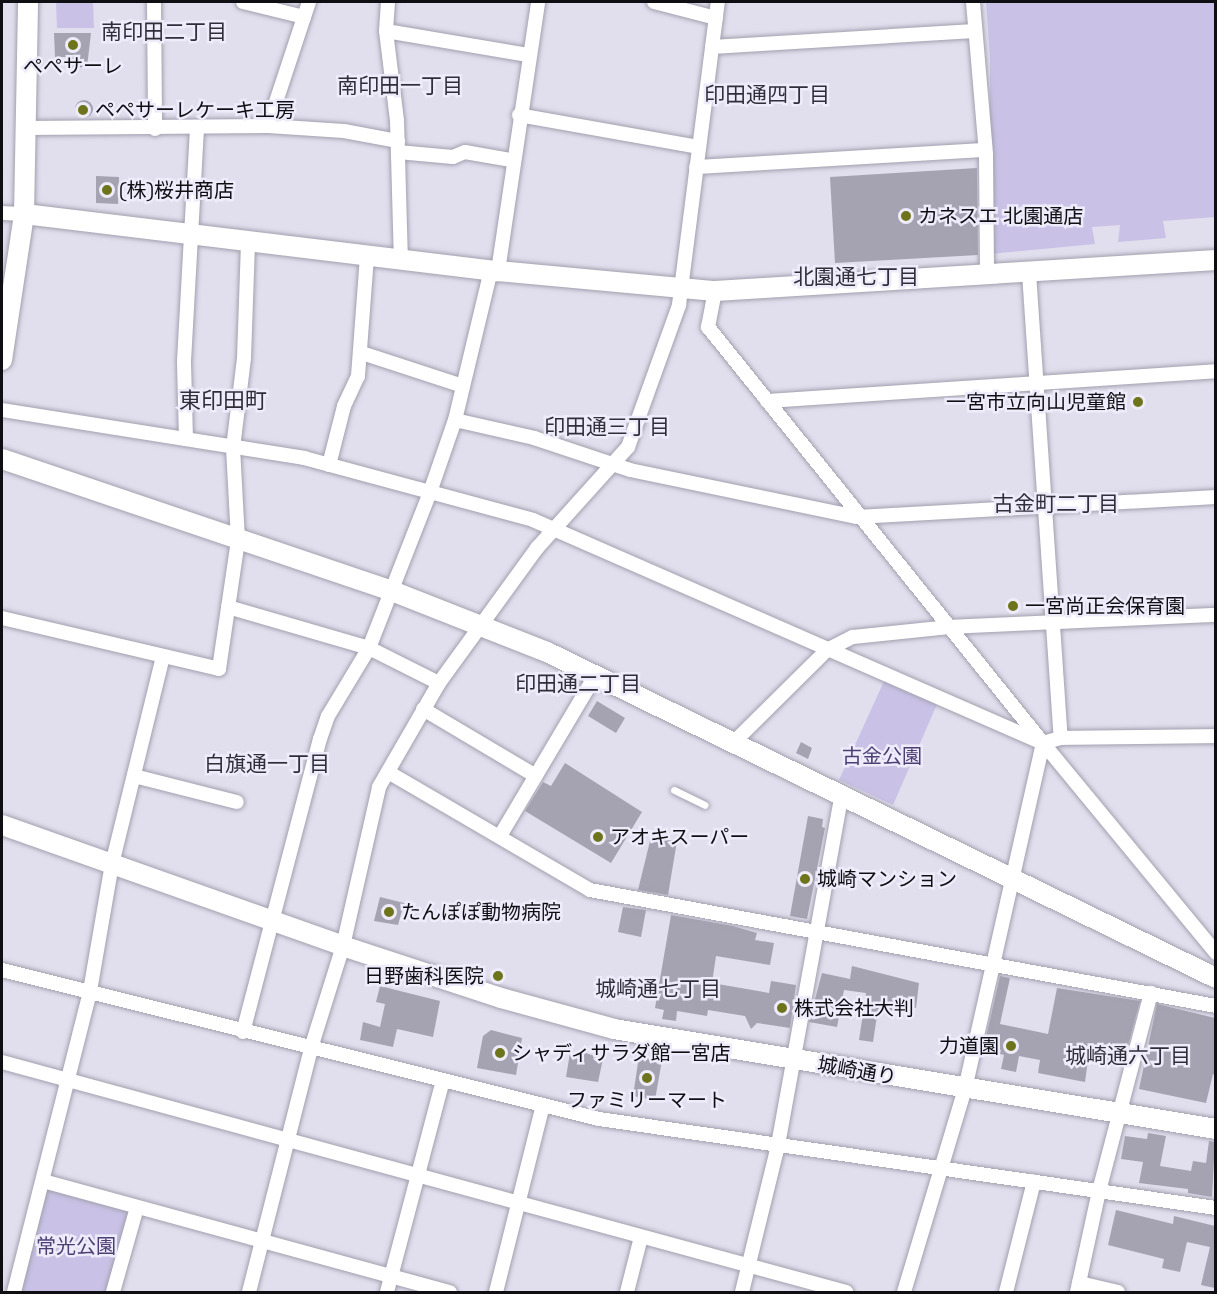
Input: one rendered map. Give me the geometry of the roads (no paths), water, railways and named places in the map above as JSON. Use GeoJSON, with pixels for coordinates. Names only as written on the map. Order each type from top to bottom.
{"type":"FeatureCollection","features":[{"type":"Feature","properties":{"kind":"street"},"geometry":{"type":"LineString","coordinates":[[2,360],[24,214],[28,2]]}},
{"type":"Feature","properties":{"kind":"street"},"geometry":{"type":"LineString","coordinates":[[154,2],[155,129]]}},
{"type":"Feature","properties":{"kind":"street"},"geometry":{"type":"LineString","coordinates":[[243,2],[304,17]]}},
{"type":"Feature","properties":{"kind":"street"},"geometry":{"type":"LineString","coordinates":[[268,126],[309,2]]}},
{"type":"Feature","properties":{"kind":"street"},"geometry":{"type":"LineString","coordinates":[[388,2],[386,31],[398,146],[401,259]]}},
{"type":"Feature","properties":{"kind":"street"},"geometry":{"type":"LineString","coordinates":[[243,1032],[328,716],[369,648],[429,495],[455,420],[494,271],[538,2]]}},
{"type":"Feature","properties":{"kind":"street"},"geometry":{"type":"LineString","coordinates":[[654,2],[716,18]]}},
{"type":"Feature","properties":{"kind":"street"},"geometry":{"type":"LineString","coordinates":[[249,1293],[311,1048],[343,946],[379,787],[439,683],[484,625],[537,548],[628,447],[679,305],[718,2]]}},
{"type":"Feature","properties":{"kind":"street"},"geometry":{"type":"LineString","coordinates":[[973,2],[985,150],[987,276]]}},
{"type":"Feature","properties":{"kind":"street"},"geometry":{"type":"LineString","coordinates":[[386,31],[528,56]]}},
{"type":"Feature","properties":{"kind":"street"},"geometry":{"type":"LineString","coordinates":[[712,47],[975,31]]}},
{"type":"Feature","properties":{"kind":"street"},"geometry":{"type":"LineString","coordinates":[[519,115],[698,147]]}},
{"type":"Feature","properties":{"kind":"street"},"geometry":{"type":"LineString","coordinates":[[26,128],[155,129],[268,126],[344,131],[398,146],[453,157],[465,152],[512,160]]}},
{"type":"Feature","properties":{"kind":"street"},"geometry":{"type":"LineString","coordinates":[[186,439],[184,361],[197,127]]}},
{"type":"Feature","properties":{"kind":"street"},"geometry":{"type":"LineString","coordinates":[[696,167],[985,150]]}},
{"type":"Feature","properties":{"kind":"street"},"geometry":{"type":"LineString","coordinates":[[2,213],[494,271],[716,291],[987,276],[1215,260]]}},
{"type":"Feature","properties":{"kind":"street"},"geometry":{"type":"LineString","coordinates":[[2,618],[219,669],[238,540],[234,448],[244,358],[248,243]]}},
{"type":"Feature","properties":{"kind":"street"},"geometry":{"type":"LineString","coordinates":[[329,465],[362,353],[367,255]]}},
{"type":"Feature","properties":{"kind":"street"},"geometry":{"type":"LineString","coordinates":[[1029,273],[1061,738]]}},
{"type":"Feature","properties":{"kind":"street"},"geometry":{"type":"LineString","coordinates":[[716,291],[708,327],[857,517],[1215,953]]}},
{"type":"Feature","properties":{"kind":"street"},"geometry":{"type":"LineString","coordinates":[[362,353],[463,386]]}},
{"type":"Feature","properties":{"kind":"street"},"geometry":{"type":"LineString","coordinates":[[767,401],[1215,371]]}},
{"type":"Feature","properties":{"kind":"street"},"geometry":{"type":"LineString","coordinates":[[2,410],[186,439],[329,465],[429,495],[533,520],[1043,743],[1061,738],[1215,736]]}},
{"type":"Feature","properties":{"kind":"street"},"geometry":{"type":"LineString","coordinates":[[455,420],[534,438],[613,464],[857,517],[1215,496]]}},
{"type":"Feature","properties":{"kind":"street"},"geometry":{"type":"LineString","coordinates":[[2,459],[392,591],[484,625],[734,742],[1010,880],[1215,978]]}},
{"type":"Feature","properties":{"kind":"street"},"geometry":{"type":"LineString","coordinates":[[228,607],[369,648],[439,683]]}},
{"type":"Feature","properties":{"kind":"street"},"geometry":{"type":"LineString","coordinates":[[734,742],[827,650],[853,638],[949,627],[1215,615]]}},
{"type":"Feature","properties":{"kind":"street"},"geometry":{"type":"LineString","coordinates":[[14,1293],[90,991],[112,864],[163,656]]}},
{"type":"Feature","properties":{"kind":"street"},"geometry":{"type":"LineString","coordinates":[[500,836],[596,676]]}},
{"type":"Feature","properties":{"kind":"street"},"geometry":{"type":"LineString","coordinates":[[423,709],[536,776]]}},
{"type":"Feature","properties":{"kind":"street"},"geometry":{"type":"LineString","coordinates":[[904,1293],[965,1089],[990,967],[1043,743]]}},
{"type":"Feature","properties":{"kind":"street"},"geometry":{"type":"LineString","coordinates":[[388,771],[590,890],[816,931],[990,967],[1151,993],[1215,1006]]}},
{"type":"Feature","properties":{"kind":"street"},"geometry":{"type":"LineString","coordinates":[[134,776],[237,802]]}},
{"type":"Feature","properties":{"kind":"street"},"geometry":{"type":"LineString","coordinates":[[742,1293],[778,1145],[841,797]]}},
{"type":"Feature","properties":{"kind":"street","name":"城崎通り"},"geometry":{"type":"LineString","coordinates":[[2,825],[343,946],[501,998],[614,1029],[1121,1116],[1215,1129]]}},
{"type":"Feature","properties":{"kind":"street"},"geometry":{"type":"LineString","coordinates":[[2,970],[599,1119],[1215,1208]]}},
{"type":"Feature","properties":{"kind":"street"},"geometry":{"type":"LineString","coordinates":[[1118,1293],[1078,1288],[1099,1191],[1121,1116],[1151,993]]}},
{"type":"Feature","properties":{"kind":"street"},"geometry":{"type":"LineString","coordinates":[[2,1062],[69,1078],[837,1291]]}},
{"type":"Feature","properties":{"kind":"street"},"geometry":{"type":"LineString","coordinates":[[387,1293],[442,1080]]}},
{"type":"Feature","properties":{"kind":"street"},"geometry":{"type":"LineString","coordinates":[[496,1293],[543,1105]]}},
{"type":"Feature","properties":{"kind":"street"},"geometry":{"type":"LineString","coordinates":[[43,1181],[263,1239],[450,1293]]}},
{"type":"Feature","properties":{"kind":"street"},"geometry":{"type":"LineString","coordinates":[[1006,1293],[1034,1181]]}},
{"type":"Feature","properties":{"kind":"street"},"geometry":{"type":"LineString","coordinates":[[113,1293],[137,1207]]}},
{"type":"Feature","properties":{"kind":"street"},"geometry":{"type":"LineString","coordinates":[[627,1293],[641,1237]]}},
{"type":"Feature","properties":{"kind":"lane"},"geometry":{"type":"LineString","coordinates":[[674,790],[705,805]]}},
{"type":"Feature","properties":{"kind":"place","name":"ぺぺサーレ"},"geometry":{"type":"Point","coordinates":[73,45]}},
{"type":"Feature","properties":{"kind":"place","name":"ペペサーレケーキ工房"},"geometry":{"type":"Point","coordinates":[83,110]}},
{"type":"Feature","properties":{"kind":"place","name":"(株)桜井商店"},"geometry":{"type":"Point","coordinates":[107,190]}},
{"type":"Feature","properties":{"kind":"place","name":"カネスエ 北園通店"},"geometry":{"type":"Point","coordinates":[906,216]}},
{"type":"Feature","properties":{"kind":"place","name":"一宮市立向山児童館"},"geometry":{"type":"Point","coordinates":[1138,402]}},
{"type":"Feature","properties":{"kind":"place","name":"一宮尚正会保育園"},"geometry":{"type":"Point","coordinates":[1013,606]}},
{"type":"Feature","properties":{"kind":"place","name":"アオキスーパー"},"geometry":{"type":"Point","coordinates":[598,837]}},
{"type":"Feature","properties":{"kind":"place","name":"城崎マンション"},"geometry":{"type":"Point","coordinates":[805,879]}},
{"type":"Feature","properties":{"kind":"place","name":"たんぽぽ動物病院"},"geometry":{"type":"Point","coordinates":[389,912]}},
{"type":"Feature","properties":{"kind":"place","name":"日野歯科医院"},"geometry":{"type":"Point","coordinates":[498,976]}},
{"type":"Feature","properties":{"kind":"place","name":"株式会社大判"},"geometry":{"type":"Point","coordinates":[782,1008]}},
{"type":"Feature","properties":{"kind":"place","name":"力道園"},"geometry":{"type":"Point","coordinates":[1011,1046]}},
{"type":"Feature","properties":{"kind":"place","name":"シャディサラダ館一宮店"},"geometry":{"type":"Point","coordinates":[500,1053]}},
{"type":"Feature","properties":{"kind":"place","name":"ファミリーマート"},"geometry":{"type":"Point","coordinates":[647,1078]}},
{"type":"Feature","properties":{"kind":"district","name":"南印田二丁目"},"geometry":{"type":"Point","coordinates":[164,32]}},
{"type":"Feature","properties":{"kind":"district","name":"南印田一丁目"},"geometry":{"type":"Point","coordinates":[400,86]}},
{"type":"Feature","properties":{"kind":"district","name":"印田通四丁目"},"geometry":{"type":"Point","coordinates":[767,95]}},
{"type":"Feature","properties":{"kind":"district","name":"北園通七丁目"},"geometry":{"type":"Point","coordinates":[856,277]}},
{"type":"Feature","properties":{"kind":"district","name":"東印田町"},"geometry":{"type":"Point","coordinates":[223,401]}},
{"type":"Feature","properties":{"kind":"district","name":"印田通三丁目"},"geometry":{"type":"Point","coordinates":[607,427]}},
{"type":"Feature","properties":{"kind":"district","name":"古金町二丁目"},"geometry":{"type":"Point","coordinates":[1056,504]}},
{"type":"Feature","properties":{"kind":"district","name":"印田通二丁目"},"geometry":{"type":"Point","coordinates":[578,684]}},
{"type":"Feature","properties":{"kind":"district","name":"白旗通一丁目"},"geometry":{"type":"Point","coordinates":[267,764]}},
{"type":"Feature","properties":{"kind":"district","name":"城崎通七丁目"},"geometry":{"type":"Point","coordinates":[658,989]}},
{"type":"Feature","properties":{"kind":"district","name":"城崎通六丁目"},"geometry":{"type":"Point","coordinates":[1128,1056]}},
{"type":"Feature","properties":{"kind":"park label","name":"古金公園"},"geometry":{"type":"Point","coordinates":[882,756]}},
{"type":"Feature","properties":{"kind":"park label","name":"常光公園"},"geometry":{"type":"Point","coordinates":[76,1246]}}]}
